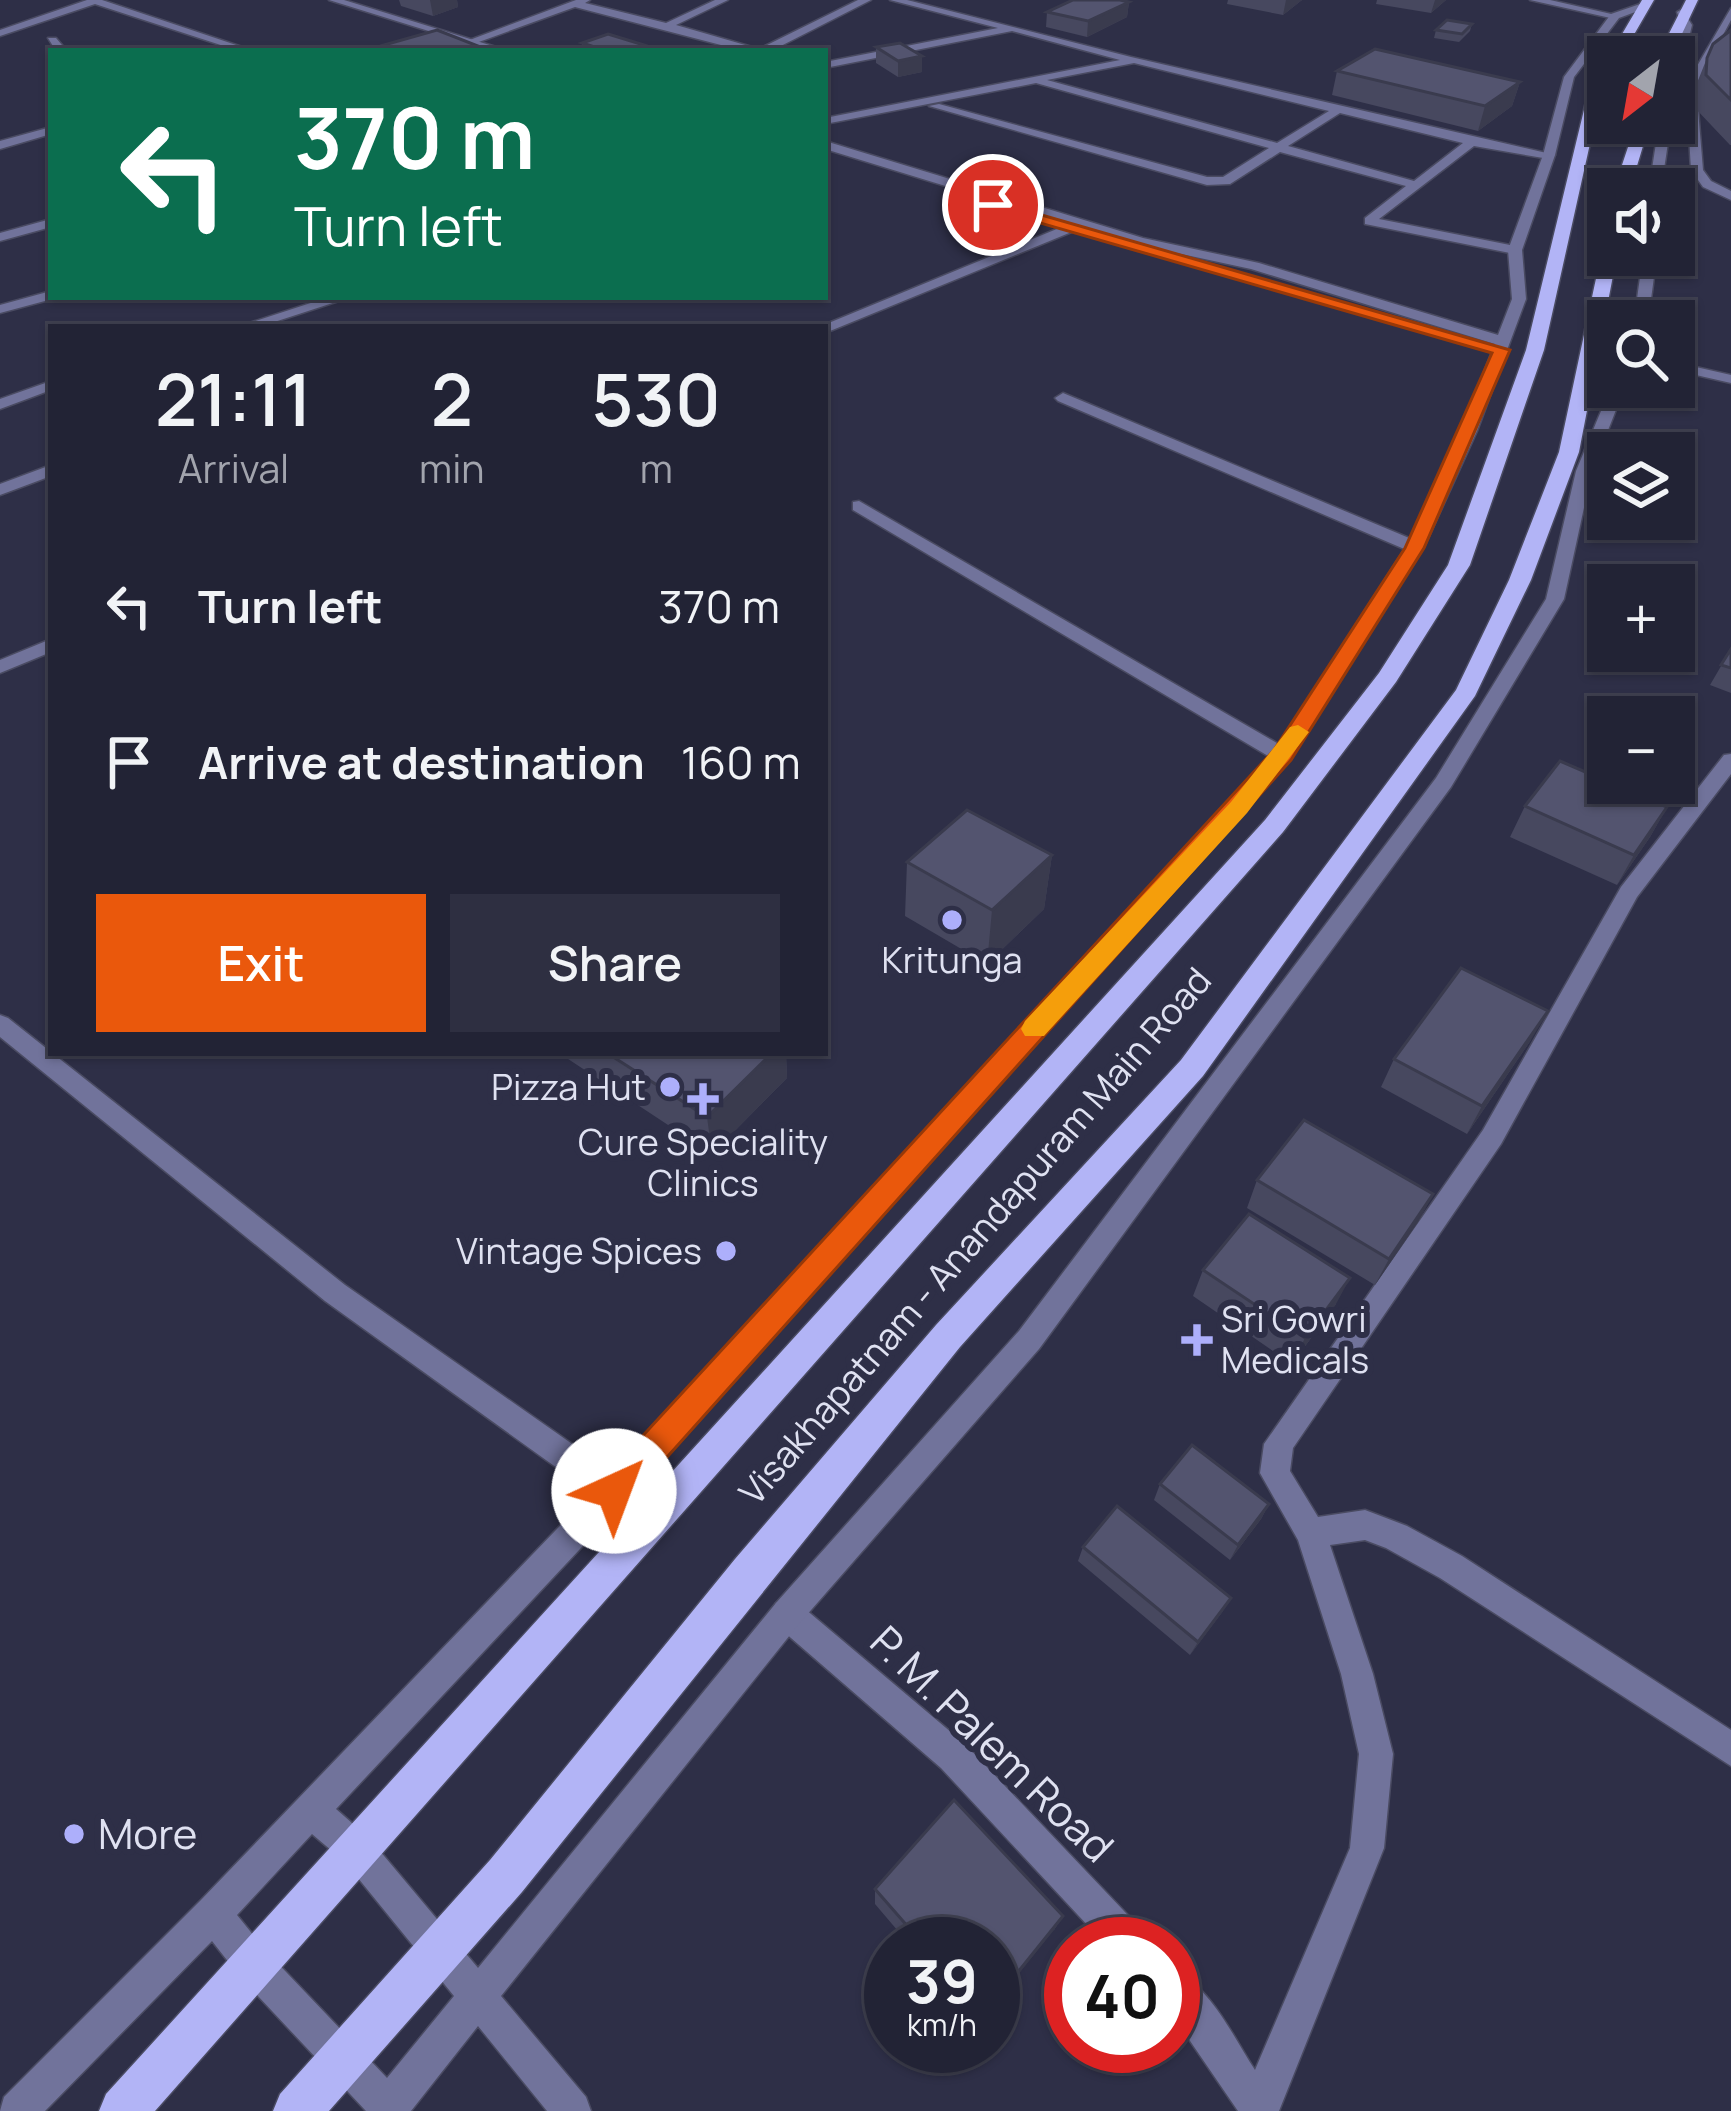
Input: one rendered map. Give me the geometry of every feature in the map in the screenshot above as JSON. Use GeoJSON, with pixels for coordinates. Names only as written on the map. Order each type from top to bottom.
{"type":"FeatureCollection","features":[{"type":"Feature","properties":{"kind":"main road"},"geometry":{"type":"LineString","coordinates":[[1673,36],[1692,0]]}},
{"type":"Feature","properties":{"kind":"main road"},"geometry":{"type":"LineString","coordinates":[[1626,36],[1646,3]]}},
{"type":"Feature","properties":{"kind":"main road","name":"Visakhapatnam - Anandapuram Main Road"},"geometry":{"type":"LineString","coordinates":[[254,1965],[1274,826],[1388,676],[1459,565],[1535,350],[1587,128]]}},
{"type":"Feature","properties":{"kind":"main road","name":"Visakhapatnam - Anandapuram Main Road"},"geometry":{"type":"LineString","coordinates":[[343,2056],[506,1876],[749,1573],[948,1336],[1192,1068],[1467,691],[1520,580],[1568,452],[1605,276]]}},
{"type":"Feature","properties":{"kind":"main road"},"geometry":{"type":"LineString","coordinates":[[123,2111],[254,1965]]}},
{"type":"Feature","properties":{"kind":"main road"},"geometry":{"type":"LineString","coordinates":[[297,2111],[343,2056]]}},
{"type":"Feature","properties":{"kind":"street"},"geometry":{"type":"LineString","coordinates":[[334,0],[494,48]]}},
{"type":"Feature","properties":{"kind":"street"},"geometry":{"type":"LineString","coordinates":[[530,0],[561,8]]}},
{"type":"Feature","properties":{"kind":"street"},"geometry":{"type":"LineString","coordinates":[[667,26],[723,0]]}},
{"type":"Feature","properties":{"kind":"street"},"geometry":{"type":"LineString","coordinates":[[765,48],[866,0]]}},
{"type":"Feature","properties":{"kind":"street"},"geometry":{"type":"LineString","coordinates":[[895,0],[1472,142],[1550,155]]}},
{"type":"Feature","properties":{"kind":"street"},"geometry":{"type":"LineString","coordinates":[[1535,0],[1615,16]]}},
{"type":"Feature","properties":{"kind":"street"},"geometry":{"type":"LineString","coordinates":[[0,33],[94,1],[240,48]]}},
{"type":"Feature","properties":{"kind":"street"},"geometry":{"type":"LineString","coordinates":[[472,41],[580,2],[748,48]]}},
{"type":"Feature","properties":{"kind":"street"},"geometry":{"type":"LineString","coordinates":[[18,2111],[213,1914],[614,1491],[1282,755],[1414,548],[1503,346],[1519,299],[1516,250],[1550,155],[1569,76],[1615,16],[1646,3]]}},
{"type":"Feature","properties":{"kind":"street"},"geometry":{"type":"LineString","coordinates":[[1731,11],[1691,85],[1696,170],[1708,184],[1731,196]]}},
{"type":"Feature","properties":{"kind":"street"},"geometry":{"type":"LineString","coordinates":[[1682,13],[1687,25],[1684,36]]}},
{"type":"Feature","properties":{"kind":"street"},"geometry":{"type":"LineString","coordinates":[[828,64],[1012,28]]}},
{"type":"Feature","properties":{"kind":"street"},"geometry":{"type":"LineString","coordinates":[[435,40],[453,35]]}},
{"type":"Feature","properties":{"kind":"street"},"geometry":{"type":"LineString","coordinates":[[52,40],[59,48]]}},
{"type":"Feature","properties":{"kind":"street"},"geometry":{"type":"LineString","coordinates":[[828,121],[1134,60]]}},
{"type":"Feature","properties":{"kind":"street"},"geometry":{"type":"LineString","coordinates":[[1039,82],[1415,184]]}},
{"type":"Feature","properties":{"kind":"street"},"geometry":{"type":"LineString","coordinates":[[928,104],[1207,181],[1226,182],[1339,109]]}},
{"type":"Feature","properties":{"kind":"street"},"geometry":{"type":"LineString","coordinates":[[0,145],[48,131]]}},
{"type":"Feature","properties":{"kind":"street"},"geometry":{"type":"LineString","coordinates":[[1472,142],[1369,221],[1516,250]]}},
{"type":"Feature","properties":{"kind":"street"},"geometry":{"type":"LineString","coordinates":[[1657,168],[1661,144]]}},
{"type":"Feature","properties":{"kind":"street"},"geometry":{"type":"LineString","coordinates":[[828,151],[1155,254],[1503,346]]}},
{"type":"Feature","properties":{"kind":"street"},"geometry":{"type":"LineString","coordinates":[[828,151],[1140,241],[1254,266],[1503,346]]}},
{"type":"Feature","properties":{"kind":"street"},"geometry":{"type":"LineString","coordinates":[[1657,164],[1696,170]]}},
{"type":"Feature","properties":{"kind":"street"},"geometry":{"type":"LineString","coordinates":[[0,237],[48,224]]}},
{"type":"Feature","properties":{"kind":"street"},"geometry":{"type":"LineString","coordinates":[[828,327],[1070,228]]}},
{"type":"Feature","properties":{"kind":"street"},"geometry":{"type":"LineString","coordinates":[[0,309],[48,296]]}},
{"type":"Feature","properties":{"kind":"street"},"geometry":{"type":"LineString","coordinates":[[254,324],[334,300]]}},
{"type":"Feature","properties":{"kind":"street"},"geometry":{"type":"LineString","coordinates":[[1695,371],[1731,379]]}},
{"type":"Feature","properties":{"kind":"street"},"geometry":{"type":"LineString","coordinates":[[5,396],[48,386]]}},
{"type":"Feature","properties":{"kind":"street"},"geometry":{"type":"LineString","coordinates":[[1063,398],[1414,548]]}},
{"type":"Feature","properties":{"kind":"street"},"geometry":{"type":"LineString","coordinates":[[213,1914],[388,2110],[787,1614],[1029,1340],[1444,782],[1555,598],[1584,471],[1610,408]]}},
{"type":"Feature","properties":{"kind":"street"},"geometry":{"type":"LineString","coordinates":[[0,490],[48,471]]}},
{"type":"Feature","properties":{"kind":"street"},"geometry":{"type":"LineString","coordinates":[[859,506],[1282,755]]}},
{"type":"Feature","properties":{"kind":"street"},"geometry":{"type":"LineString","coordinates":[[0,667],[48,646]]}},
{"type":"Feature","properties":{"kind":"street"},"geometry":{"type":"LineString","coordinates":[[1260,2109],[1366,1848],[1376,1754],[1357,1674],[1311,1533],[1275,1473],[1279,1444],[1492,1138],[1629,892],[1731,760]]}},
{"type":"Feature","properties":{"kind":"street"},"geometry":{"type":"LineString","coordinates":[[0,1024],[335,1293],[614,1491]]}},
{"type":"Feature","properties":{"kind":"street"},"geometry":{"type":"LineString","coordinates":[[1311,1533],[1364,1525],[1396,1537],[1731,1749]]}},
{"type":"Feature","properties":{"kind":"street","name":"P. M. Palem Road"},"geometry":{"type":"LineString","coordinates":[[787,1614],[953,1756],[1105,1917]]}},
{"type":"Feature","properties":{"kind":"street"},"geometry":{"type":"LineString","coordinates":[[311,1810],[357,1850],[572,2111]]}},
{"type":"Feature","properties":{"kind":"street"},"geometry":{"type":"LineString","coordinates":[[1200,2020],[1260,2109]]}},
{"type":"Feature","properties":{"kind":"building"},"geometry":{"type":"Polygon","coordinates":[[[1073,0],[1129,2],[1088,21],[1047,12],[1073,0]]]}},
{"type":"Feature","properties":{"kind":"building"},"geometry":{"type":"Polygon","coordinates":[[[1447,20],[1472,24],[1462,34],[1436,30],[1447,20]]]}},
{"type":"Feature","properties":{"kind":"building"},"geometry":{"type":"Polygon","coordinates":[[[437,30],[478,46],[392,48],[384,45],[437,30]]]}},
{"type":"Feature","properties":{"kind":"building"},"geometry":{"type":"Polygon","coordinates":[[[1731,30],[1731,100],[1706,75],[1713,44],[1731,30]]]}},
{"type":"Feature","properties":{"kind":"building"},"geometry":{"type":"Polygon","coordinates":[[[608,34],[644,45],[598,48],[582,43],[608,34]]]}},
{"type":"Feature","properties":{"kind":"building"},"geometry":{"type":"Polygon","coordinates":[[[900,43],[922,56],[898,61],[876,47],[900,43]]]}},
{"type":"Feature","properties":{"kind":"building"},"geometry":{"type":"Polygon","coordinates":[[[1375,49],[1520,82],[1485,106],[1337,71],[1375,49]]]}},
{"type":"Feature","properties":{"kind":"building"},"geometry":{"type":"Polygon","coordinates":[[[1731,649],[1731,668],[1721,665],[1731,649]]]}},
{"type":"Feature","properties":{"kind":"building"},"geometry":{"type":"Polygon","coordinates":[[[1560,761],[1587,773],[1587,804],[1667,807],[1634,855],[1525,806],[1560,761]]]}},
{"type":"Feature","properties":{"kind":"building"},"geometry":{"type":"Polygon","coordinates":[[[967,810],[1052,855],[992,910],[907,862],[967,810]]]}},
{"type":"Feature","properties":{"kind":"building"},"geometry":{"type":"Polygon","coordinates":[[[1461,968],[1548,1011],[1482,1106],[1394,1059],[1461,968]]]}},
{"type":"Feature","properties":{"kind":"building"},"geometry":{"type":"Polygon","coordinates":[[[612,1056],[769,1056],[707,1117],[612,1056]]]}},
{"type":"Feature","properties":{"kind":"building"},"geometry":{"type":"Polygon","coordinates":[[[1304,1120],[1433,1194],[1389,1259],[1257,1180],[1304,1120]]]}},
{"type":"Feature","properties":{"kind":"building"},"geometry":{"type":"Polygon","coordinates":[[[1249,1214],[1350,1278],[1305,1338],[1203,1270],[1249,1214]]]}},
{"type":"Feature","properties":{"kind":"building"},"geometry":{"type":"Polygon","coordinates":[[[1192,1445],[1269,1504],[1238,1545],[1160,1484],[1192,1445]]]}},
{"type":"Feature","properties":{"kind":"building"},"geometry":{"type":"Polygon","coordinates":[[[1117,1506],[1231,1598],[1198,1642],[1083,1547],[1117,1506]]]}},
{"type":"Feature","properties":{"kind":"building"},"geometry":{"type":"Polygon","coordinates":[[[954,1800],[1063,1916],[1044,1917],[1044,1940],[1020,1969],[1020,1917],[899,1917],[875,1889],[954,1800]]]}},
{"type":"Feature","properties":{"kind":"slow traffic"},"geometry":{"type":"LineString","coordinates":[[1034,1029],[1239,808],[1298,732]]}},
{"type":"Feature","properties":{"kind":"place","name":"Kritunga"},"geometry":{"type":"Point","coordinates":[952,920]}},
{"type":"Feature","properties":{"kind":"place","name":"Pizza Hut"},"geometry":{"type":"Point","coordinates":[670,1087]}},
{"type":"Feature","properties":{"kind":"place","name":"Cure Speciality Clinics"},"geometry":{"type":"Point","coordinates":[703,1099]}},
{"type":"Feature","properties":{"kind":"place","name":"Vintage Spices"},"geometry":{"type":"Point","coordinates":[726,1251]}},
{"type":"Feature","properties":{"kind":"place","name":"Sri Gowri Medicals"},"geometry":{"type":"Point","coordinates":[1197,1340]}},
{"type":"Feature","properties":{"kind":"place","name":"More"},"geometry":{"type":"Point","coordinates":[74,1834]}},
{"type":"Feature","properties":{"kind":"route"},"geometry":{"type":"LineString","coordinates":[[614,1491],[1239,808],[1282,755],[1414,548],[1502,350],[993,205]]}}]}
